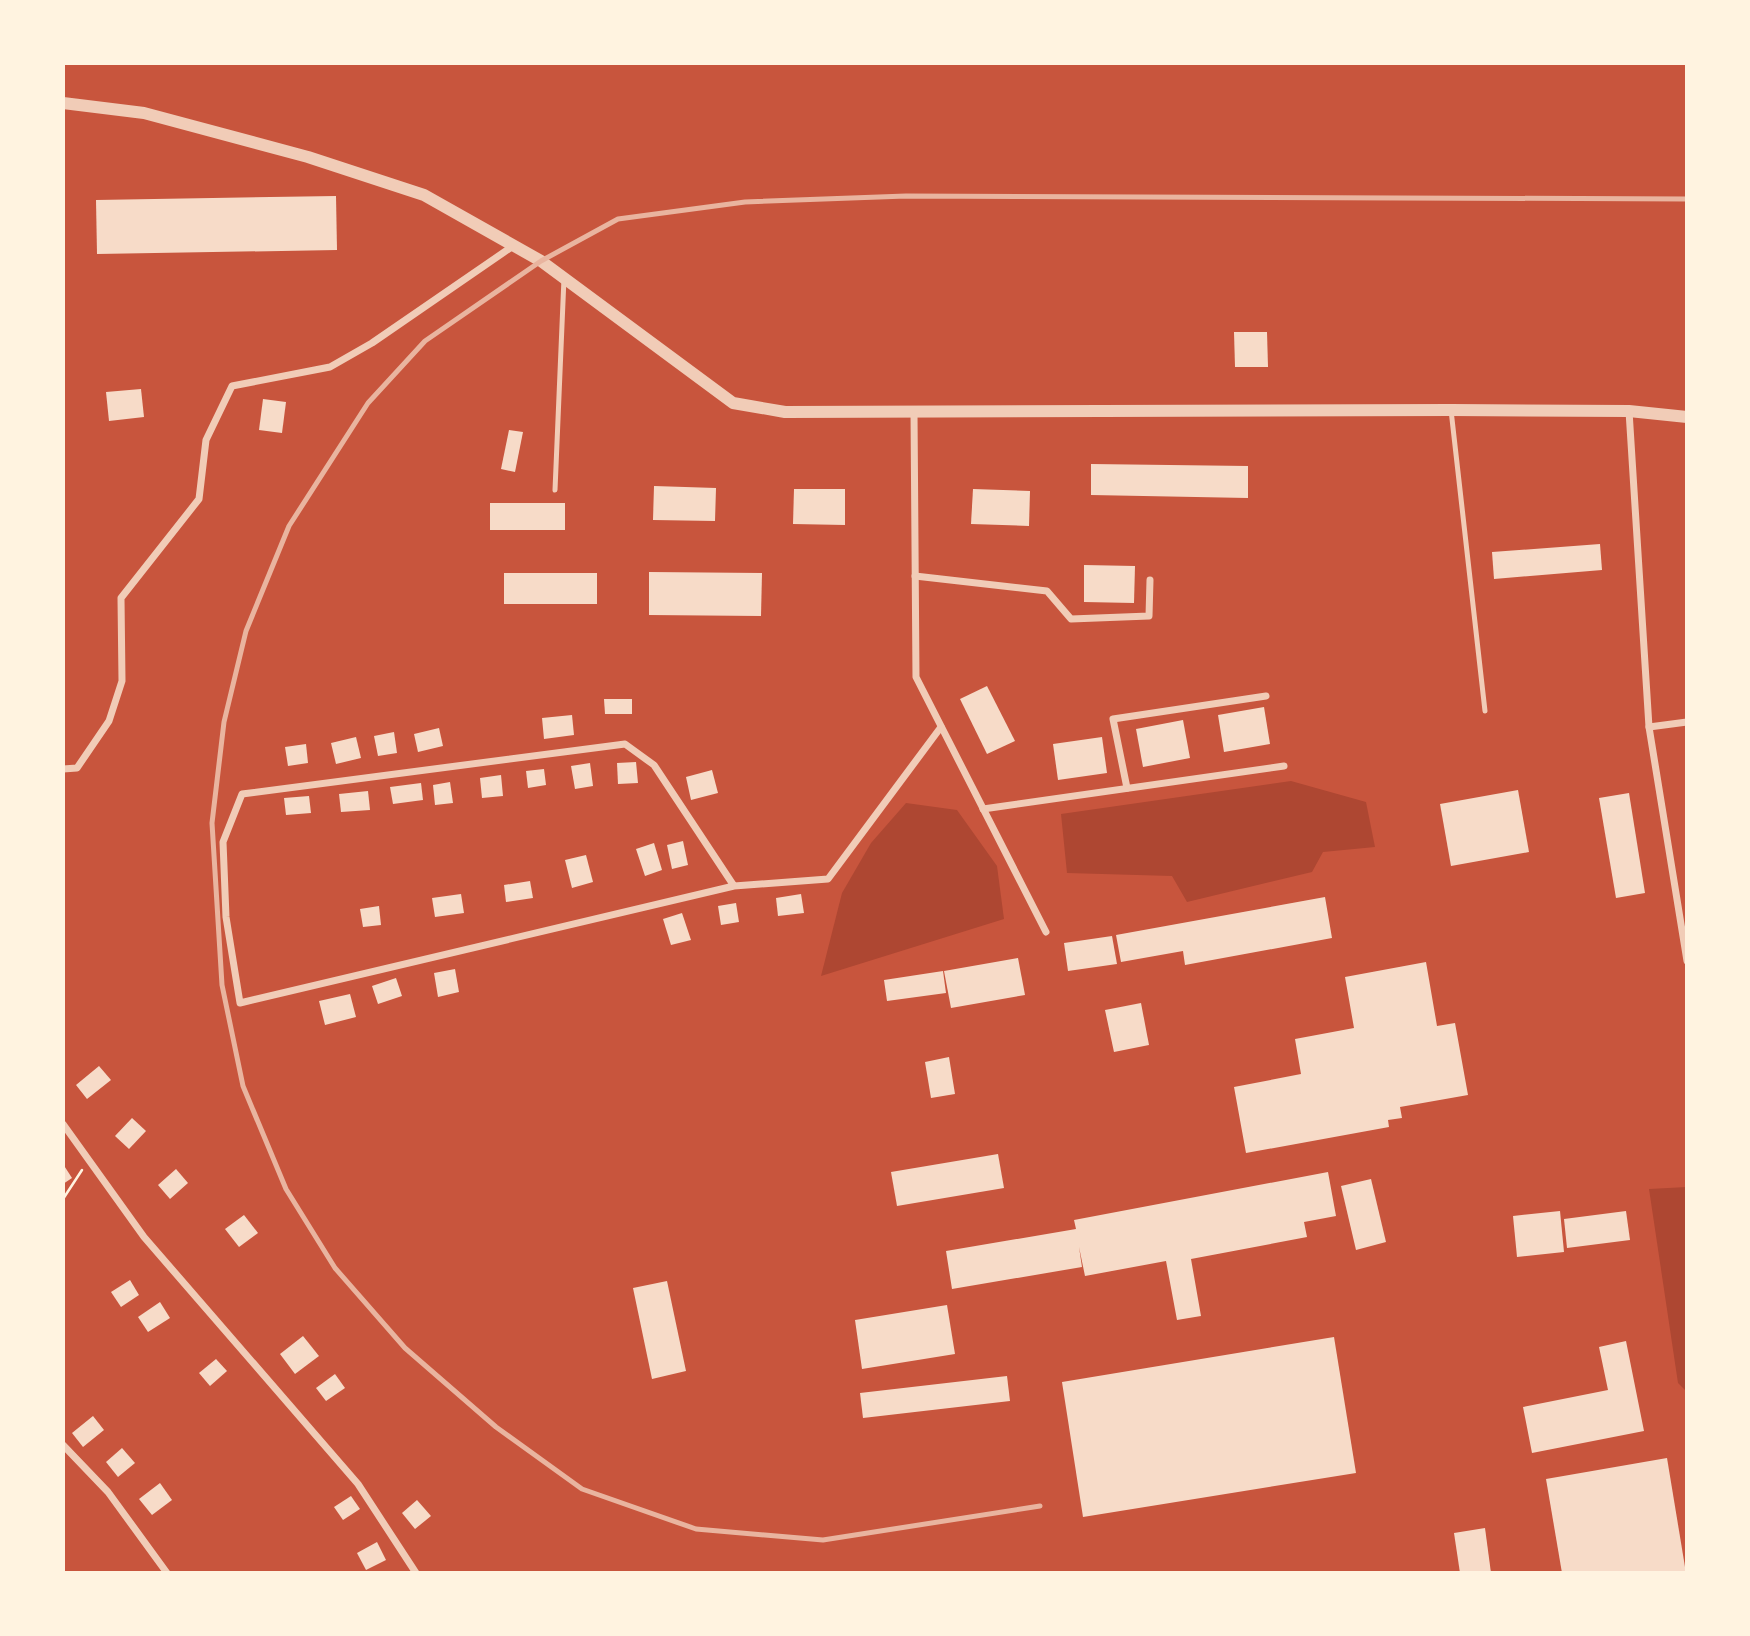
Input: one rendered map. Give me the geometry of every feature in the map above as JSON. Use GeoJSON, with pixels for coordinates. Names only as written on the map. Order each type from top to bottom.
{"type":"FeatureCollection","features":[{"type":"Feature","properties":{"kind":"street"},"geometry":{"type":"LineString","coordinates":[[63,103],[144,113],[308,157],[424,195],[564,278],[733,403],[785,412],[1451,410],[1629,411],[1687,417]]}},
{"type":"Feature","properties":{"kind":"street"},"geometry":{"type":"LineString","coordinates":[[63,769],[77,768],[109,721],[122,681],[121,598],[199,499],[206,440],[232,386],[330,367],[372,343],[513,246]]}},
{"type":"Feature","properties":{"kind":"street"},"geometry":{"type":"LineString","coordinates":[[1629,411],[1649,727],[1687,961]]}},
{"type":"Feature","properties":{"kind":"street"},"geometry":{"type":"LineString","coordinates":[[914,412],[916,677],[1046,932]]}},
{"type":"Feature","properties":{"kind":"street"},"geometry":{"type":"LineString","coordinates":[[915,576],[1047,591],[1071,619],[1149,616],[1150,580]]}},
{"type":"Feature","properties":{"kind":"street"},"geometry":{"type":"LineString","coordinates":[[1127,788],[1113,719],[1266,696]]}},
{"type":"Feature","properties":{"kind":"street"},"geometry":{"type":"LineString","coordinates":[[1649,727],[1687,722]]}},
{"type":"Feature","properties":{"kind":"street"},"geometry":{"type":"LineString","coordinates":[[734,886],[654,765],[625,744],[242,794],[223,842],[226,917],[240,1003],[734,886],[828,879],[941,727]]}},
{"type":"Feature","properties":{"kind":"street"},"geometry":{"type":"LineString","coordinates":[[983,809],[1284,766]]}},
{"type":"Feature","properties":{"kind":"street"},"geometry":{"type":"LineString","coordinates":[[63,1124],[145,1237],[358,1484],[416,1573]]}},
{"type":"Feature","properties":{"kind":"street"},"geometry":{"type":"LineString","coordinates":[[63,1445],[108,1492],[167,1573]]}},
{"type":"Feature","properties":{"kind":"lane"},"geometry":{"type":"LineString","coordinates":[[555,490],[564,278]]}},
{"type":"Feature","properties":{"kind":"lane"},"geometry":{"type":"LineString","coordinates":[[1451,410],[1485,711]]}},
{"type":"Feature","properties":{"kind":"path"},"geometry":{"type":"LineString","coordinates":[[63,1199],[88,1159]]}},
{"type":"Feature","properties":{"kind":"shaded area"},"geometry":{"type":"Polygon","coordinates":[[[1291,781],[1366,802],[1375,847],[1323,852],[1312,872],[1187,902],[1172,876],[1067,873],[1061,814],[1291,781]]]}},
{"type":"Feature","properties":{"kind":"shaded area"},"geometry":{"type":"Polygon","coordinates":[[[906,803],[957,810],[997,866],[1004,919],[821,976],[842,893],[871,843],[906,803]]]}},
{"type":"Feature","properties":{"kind":"shaded area"},"geometry":{"type":"Polygon","coordinates":[[[1687,1187],[1687,1392],[1678,1383],[1649,1189],[1687,1187]]]}},
{"type":"Feature","properties":{"kind":"building"},"geometry":{"type":"Polygon","coordinates":[[[336,196],[337,250],[97,254],[96,200],[336,196]]]}},
{"type":"Feature","properties":{"kind":"building"},"geometry":{"type":"Polygon","coordinates":[[[1234,332],[1267,332],[1268,367],[1235,367],[1234,332]]]}},
{"type":"Feature","properties":{"kind":"building"},"geometry":{"type":"Polygon","coordinates":[[[141,389],[144,417],[109,421],[106,392],[141,389]]]}},
{"type":"Feature","properties":{"kind":"building"},"geometry":{"type":"Polygon","coordinates":[[[263,399],[286,402],[282,433],[259,430],[263,399]]]}},
{"type":"Feature","properties":{"kind":"building"},"geometry":{"type":"Polygon","coordinates":[[[509,430],[523,432],[515,472],[501,469],[509,430]]]}},
{"type":"Feature","properties":{"kind":"building"},"geometry":{"type":"Polygon","coordinates":[[[1091,464],[1248,466],[1248,498],[1091,495],[1091,464]]]}},
{"type":"Feature","properties":{"kind":"building"},"geometry":{"type":"Polygon","coordinates":[[[654,486],[716,488],[715,521],[653,520],[654,486]]]}},
{"type":"Feature","properties":{"kind":"building"},"geometry":{"type":"Polygon","coordinates":[[[794,489],[845,489],[845,525],[793,524],[794,489]]]}},
{"type":"Feature","properties":{"kind":"building"},"geometry":{"type":"Polygon","coordinates":[[[973,489],[1030,491],[1029,526],[971,524],[973,489]]]}},
{"type":"Feature","properties":{"kind":"building"},"geometry":{"type":"Polygon","coordinates":[[[490,503],[565,503],[565,530],[490,530],[490,503]]]}},
{"type":"Feature","properties":{"kind":"building"},"geometry":{"type":"Polygon","coordinates":[[[1600,544],[1602,570],[1494,579],[1492,552],[1600,544]]]}},
{"type":"Feature","properties":{"kind":"building"},"geometry":{"type":"Polygon","coordinates":[[[1084,565],[1135,566],[1134,603],[1084,602],[1084,565]]]}},
{"type":"Feature","properties":{"kind":"building"},"geometry":{"type":"Polygon","coordinates":[[[649,572],[762,573],[761,616],[649,615],[649,572]]]}},
{"type":"Feature","properties":{"kind":"building"},"geometry":{"type":"Polygon","coordinates":[[[504,573],[597,573],[597,604],[504,604],[504,573]]]}},
{"type":"Feature","properties":{"kind":"building"},"geometry":{"type":"Polygon","coordinates":[[[987,686],[1015,741],[987,754],[960,699],[987,686]]]}},
{"type":"Feature","properties":{"kind":"building"},"geometry":{"type":"Polygon","coordinates":[[[604,699],[632,699],[632,714],[605,714],[604,699]]]}},
{"type":"Feature","properties":{"kind":"building"},"geometry":{"type":"Polygon","coordinates":[[[1264,707],[1270,744],[1224,752],[1218,715],[1264,707]]]}},
{"type":"Feature","properties":{"kind":"building"},"geometry":{"type":"Polygon","coordinates":[[[572,715],[574,735],[544,739],[542,718],[572,715]]]}},
{"type":"Feature","properties":{"kind":"building"},"geometry":{"type":"Polygon","coordinates":[[[1183,720],[1190,758],[1143,767],[1136,729],[1183,720]]]}},
{"type":"Feature","properties":{"kind":"building"},"geometry":{"type":"Polygon","coordinates":[[[439,728],[443,746],[418,752],[414,734],[439,728]]]}},
{"type":"Feature","properties":{"kind":"building"},"geometry":{"type":"Polygon","coordinates":[[[394,732],[397,753],[378,756],[374,736],[394,732]]]}},
{"type":"Feature","properties":{"kind":"building"},"geometry":{"type":"Polygon","coordinates":[[[356,737],[361,758],[336,764],[331,743],[356,737]]]}},
{"type":"Feature","properties":{"kind":"building"},"geometry":{"type":"Polygon","coordinates":[[[1102,737],[1107,773],[1058,780],[1053,744],[1102,737]]]}},
{"type":"Feature","properties":{"kind":"building"},"geometry":{"type":"Polygon","coordinates":[[[306,744],[308,763],[288,766],[285,747],[306,744]]]}},
{"type":"Feature","properties":{"kind":"building"},"geometry":{"type":"Polygon","coordinates":[[[636,762],[638,783],[618,784],[617,763],[636,762]]]}},
{"type":"Feature","properties":{"kind":"building"},"geometry":{"type":"Polygon","coordinates":[[[590,763],[593,786],[575,789],[571,766],[590,763]]]}},
{"type":"Feature","properties":{"kind":"building"},"geometry":{"type":"Polygon","coordinates":[[[544,769],[546,785],[528,788],[526,771],[544,769]]]}},
{"type":"Feature","properties":{"kind":"building"},"geometry":{"type":"Polygon","coordinates":[[[712,770],[718,793],[691,800],[686,777],[712,770]]]}},
{"type":"Feature","properties":{"kind":"building"},"geometry":{"type":"Polygon","coordinates":[[[501,775],[503,796],[482,798],[480,778],[501,775]]]}},
{"type":"Feature","properties":{"kind":"building"},"geometry":{"type":"Polygon","coordinates":[[[450,782],[453,803],[435,805],[433,785],[450,782]]]}},
{"type":"Feature","properties":{"kind":"building"},"geometry":{"type":"Polygon","coordinates":[[[421,783],[423,800],[393,804],[390,787],[421,783]]]}},
{"type":"Feature","properties":{"kind":"building"},"geometry":{"type":"Polygon","coordinates":[[[1518,790],[1529,852],[1451,866],[1440,804],[1518,790]]]}},
{"type":"Feature","properties":{"kind":"building"},"geometry":{"type":"Polygon","coordinates":[[[368,791],[370,810],[341,812],[339,794],[368,791]]]}},
{"type":"Feature","properties":{"kind":"building"},"geometry":{"type":"Polygon","coordinates":[[[1629,793],[1645,893],[1616,898],[1599,798],[1629,793]]]}},
{"type":"Feature","properties":{"kind":"building"},"geometry":{"type":"Polygon","coordinates":[[[309,796],[311,813],[286,815],[284,798],[309,796]]]}},
{"type":"Feature","properties":{"kind":"building"},"geometry":{"type":"Polygon","coordinates":[[[683,841],[688,865],[672,869],[667,845],[683,841]]]}},
{"type":"Feature","properties":{"kind":"building"},"geometry":{"type":"Polygon","coordinates":[[[654,843],[662,870],[645,876],[636,849],[654,843]]]}},
{"type":"Feature","properties":{"kind":"building"},"geometry":{"type":"Polygon","coordinates":[[[586,855],[593,882],[572,888],[565,860],[586,855]]]}},
{"type":"Feature","properties":{"kind":"building"},"geometry":{"type":"Polygon","coordinates":[[[530,881],[533,898],[506,902],[504,885],[530,881]]]}},
{"type":"Feature","properties":{"kind":"building"},"geometry":{"type":"Polygon","coordinates":[[[461,894],[464,913],[435,917],[432,898],[461,894]]]}},
{"type":"Feature","properties":{"kind":"building"},"geometry":{"type":"Polygon","coordinates":[[[801,894],[804,913],[778,916],[776,898],[801,894]]]}},
{"type":"Feature","properties":{"kind":"building"},"geometry":{"type":"Polygon","coordinates":[[[1325,897],[1332,938],[1185,965],[1183,951],[1121,962],[1116,935],[1325,897]]]}},
{"type":"Feature","properties":{"kind":"building"},"geometry":{"type":"Polygon","coordinates":[[[736,903],[739,922],[721,925],[718,906],[736,903]]]}},
{"type":"Feature","properties":{"kind":"building"},"geometry":{"type":"Polygon","coordinates":[[[379,906],[381,925],[363,927],[360,909],[379,906]]]}},
{"type":"Feature","properties":{"kind":"building"},"geometry":{"type":"Polygon","coordinates":[[[682,913],[691,940],[671,945],[663,919],[682,913]]]}},
{"type":"Feature","properties":{"kind":"building"},"geometry":{"type":"Polygon","coordinates":[[[1112,936],[1117,964],[1068,971],[1064,943],[1112,936]]]}},
{"type":"Feature","properties":{"kind":"building"},"geometry":{"type":"Polygon","coordinates":[[[1018,958],[1025,995],[951,1008],[944,971],[1018,958]]]}},
{"type":"Feature","properties":{"kind":"building"},"geometry":{"type":"Polygon","coordinates":[[[1426,962],[1437,1026],[1455,1023],[1468,1095],[1400,1107],[1402,1118],[1388,1120],[1389,1127],[1246,1153],[1234,1087],[1301,1074],[1295,1039],[1354,1028],[1345,977],[1426,962]]]}},
{"type":"Feature","properties":{"kind":"building"},"geometry":{"type":"Polygon","coordinates":[[[455,969],[459,992],[438,997],[434,973],[455,969]]]}},
{"type":"Feature","properties":{"kind":"building"},"geometry":{"type":"Polygon","coordinates":[[[943,971],[946,993],[887,1001],[884,980],[943,971]]]}},
{"type":"Feature","properties":{"kind":"building"},"geometry":{"type":"Polygon","coordinates":[[[396,978],[402,996],[378,1004],[372,986],[396,978]]]}},
{"type":"Feature","properties":{"kind":"building"},"geometry":{"type":"Polygon","coordinates":[[[350,994],[356,1017],[325,1025],[319,1001],[350,994]]]}},
{"type":"Feature","properties":{"kind":"building"},"geometry":{"type":"Polygon","coordinates":[[[1141,1003],[1149,1045],[1114,1052],[1105,1010],[1141,1003]]]}},
{"type":"Feature","properties":{"kind":"building"},"geometry":{"type":"Polygon","coordinates":[[[949,1057],[955,1094],[931,1098],[925,1062],[949,1057]]]}},
{"type":"Feature","properties":{"kind":"building"},"geometry":{"type":"Polygon","coordinates":[[[99,1066],[111,1080],[87,1099],[76,1085],[99,1066]]]}},
{"type":"Feature","properties":{"kind":"building"},"geometry":{"type":"Polygon","coordinates":[[[132,1118],[146,1131],[129,1149],[115,1136],[132,1118]]]}},
{"type":"Feature","properties":{"kind":"building"},"geometry":{"type":"Polygon","coordinates":[[[998,1154],[1004,1188],[897,1206],[891,1172],[998,1154]]]}},
{"type":"Feature","properties":{"kind":"building"},"geometry":{"type":"Polygon","coordinates":[[[63,1164],[72,1178],[63,1184],[63,1164]]]}},
{"type":"Feature","properties":{"kind":"building"},"geometry":{"type":"Polygon","coordinates":[[[176,1169],[188,1183],[170,1199],[158,1185],[176,1169]]]}},
{"type":"Feature","properties":{"kind":"building"},"geometry":{"type":"Polygon","coordinates":[[[1328,1172],[1336,1216],[1304,1222],[1307,1237],[1191,1259],[1201,1316],[1177,1320],[1166,1261],[1085,1276],[1079,1247],[1082,1267],[952,1289],[946,1251],[1076,1229],[1074,1220],[1328,1172]]]}},
{"type":"Feature","properties":{"kind":"building"},"geometry":{"type":"Polygon","coordinates":[[[1371,1179],[1386,1242],[1356,1250],[1341,1186],[1371,1179]]]}},
{"type":"Feature","properties":{"kind":"building"},"geometry":{"type":"Polygon","coordinates":[[[1560,1211],[1564,1252],[1517,1257],[1513,1216],[1560,1211]]]}},
{"type":"Feature","properties":{"kind":"building"},"geometry":{"type":"Polygon","coordinates":[[[1626,1211],[1630,1240],[1567,1248],[1564,1219],[1626,1211]]]}},
{"type":"Feature","properties":{"kind":"building"},"geometry":{"type":"Polygon","coordinates":[[[244,1215],[258,1233],[239,1247],[225,1229],[244,1215]]]}},
{"type":"Feature","properties":{"kind":"building"},"geometry":{"type":"Polygon","coordinates":[[[130,1280],[139,1295],[121,1307],[111,1292],[130,1280]]]}},
{"type":"Feature","properties":{"kind":"building"},"geometry":{"type":"Polygon","coordinates":[[[667,1281],[686,1371],[652,1379],[633,1288],[667,1281]]]}},
{"type":"Feature","properties":{"kind":"building"},"geometry":{"type":"Polygon","coordinates":[[[160,1302],[170,1318],[148,1332],[138,1317],[160,1302]]]}},
{"type":"Feature","properties":{"kind":"building"},"geometry":{"type":"Polygon","coordinates":[[[947,1305],[955,1354],[862,1369],[855,1320],[947,1305]]]}},
{"type":"Feature","properties":{"kind":"building"},"geometry":{"type":"Polygon","coordinates":[[[303,1336],[319,1356],[295,1374],[280,1354],[303,1336]]]}},
{"type":"Feature","properties":{"kind":"building"},"geometry":{"type":"Polygon","coordinates":[[[1334,1337],[1356,1473],[1083,1517],[1062,1382],[1334,1337]]]}},
{"type":"Feature","properties":{"kind":"building"},"geometry":{"type":"Polygon","coordinates":[[[1626,1341],[1644,1431],[1532,1453],[1523,1407],[1608,1390],[1599,1347],[1626,1341]]]}},
{"type":"Feature","properties":{"kind":"building"},"geometry":{"type":"Polygon","coordinates":[[[216,1359],[227,1371],[210,1386],[199,1373],[216,1359]]]}},
{"type":"Feature","properties":{"kind":"building"},"geometry":{"type":"Polygon","coordinates":[[[335,1374],[345,1388],[326,1401],[316,1388],[335,1374]]]}},
{"type":"Feature","properties":{"kind":"building"},"geometry":{"type":"Polygon","coordinates":[[[1007,1376],[1010,1401],[863,1418],[860,1393],[1007,1376]]]}},
{"type":"Feature","properties":{"kind":"building"},"geometry":{"type":"Polygon","coordinates":[[[93,1416],[104,1430],[83,1447],[72,1433],[93,1416]]]}},
{"type":"Feature","properties":{"kind":"building"},"geometry":{"type":"Polygon","coordinates":[[[122,1448],[135,1463],[118,1477],[106,1462],[122,1448]]]}},
{"type":"Feature","properties":{"kind":"building"},"geometry":{"type":"Polygon","coordinates":[[[1667,1458],[1686,1573],[1562,1573],[1546,1479],[1667,1458]]]}},
{"type":"Feature","properties":{"kind":"building"},"geometry":{"type":"Polygon","coordinates":[[[160,1483],[172,1500],[152,1515],[139,1499],[160,1483]]]}},
{"type":"Feature","properties":{"kind":"building"},"geometry":{"type":"Polygon","coordinates":[[[351,1496],[360,1509],[343,1520],[334,1507],[351,1496]]]}},
{"type":"Feature","properties":{"kind":"building"},"geometry":{"type":"Polygon","coordinates":[[[417,1500],[431,1516],[415,1529],[402,1513],[417,1500]]]}},
{"type":"Feature","properties":{"kind":"building"},"geometry":{"type":"Polygon","coordinates":[[[1485,1528],[1491,1573],[1460,1573],[1454,1533],[1485,1528]]]}},
{"type":"Feature","properties":{"kind":"building"},"geometry":{"type":"Polygon","coordinates":[[[377,1542],[386,1560],[366,1570],[357,1553],[377,1542]]]}},
{"type":"Feature","properties":{"kind":"railway"},"geometry":{"type":"LineString","coordinates":[[1040,1506],[823,1540],[696,1529],[582,1489],[496,1427],[405,1348],[335,1268],[286,1189],[243,1086],[222,985],[212,823],[224,722],[246,631],[289,526],[368,403],[425,341],[541,261],[618,219],[745,202],[906,196],[1687,199]]}}]}
